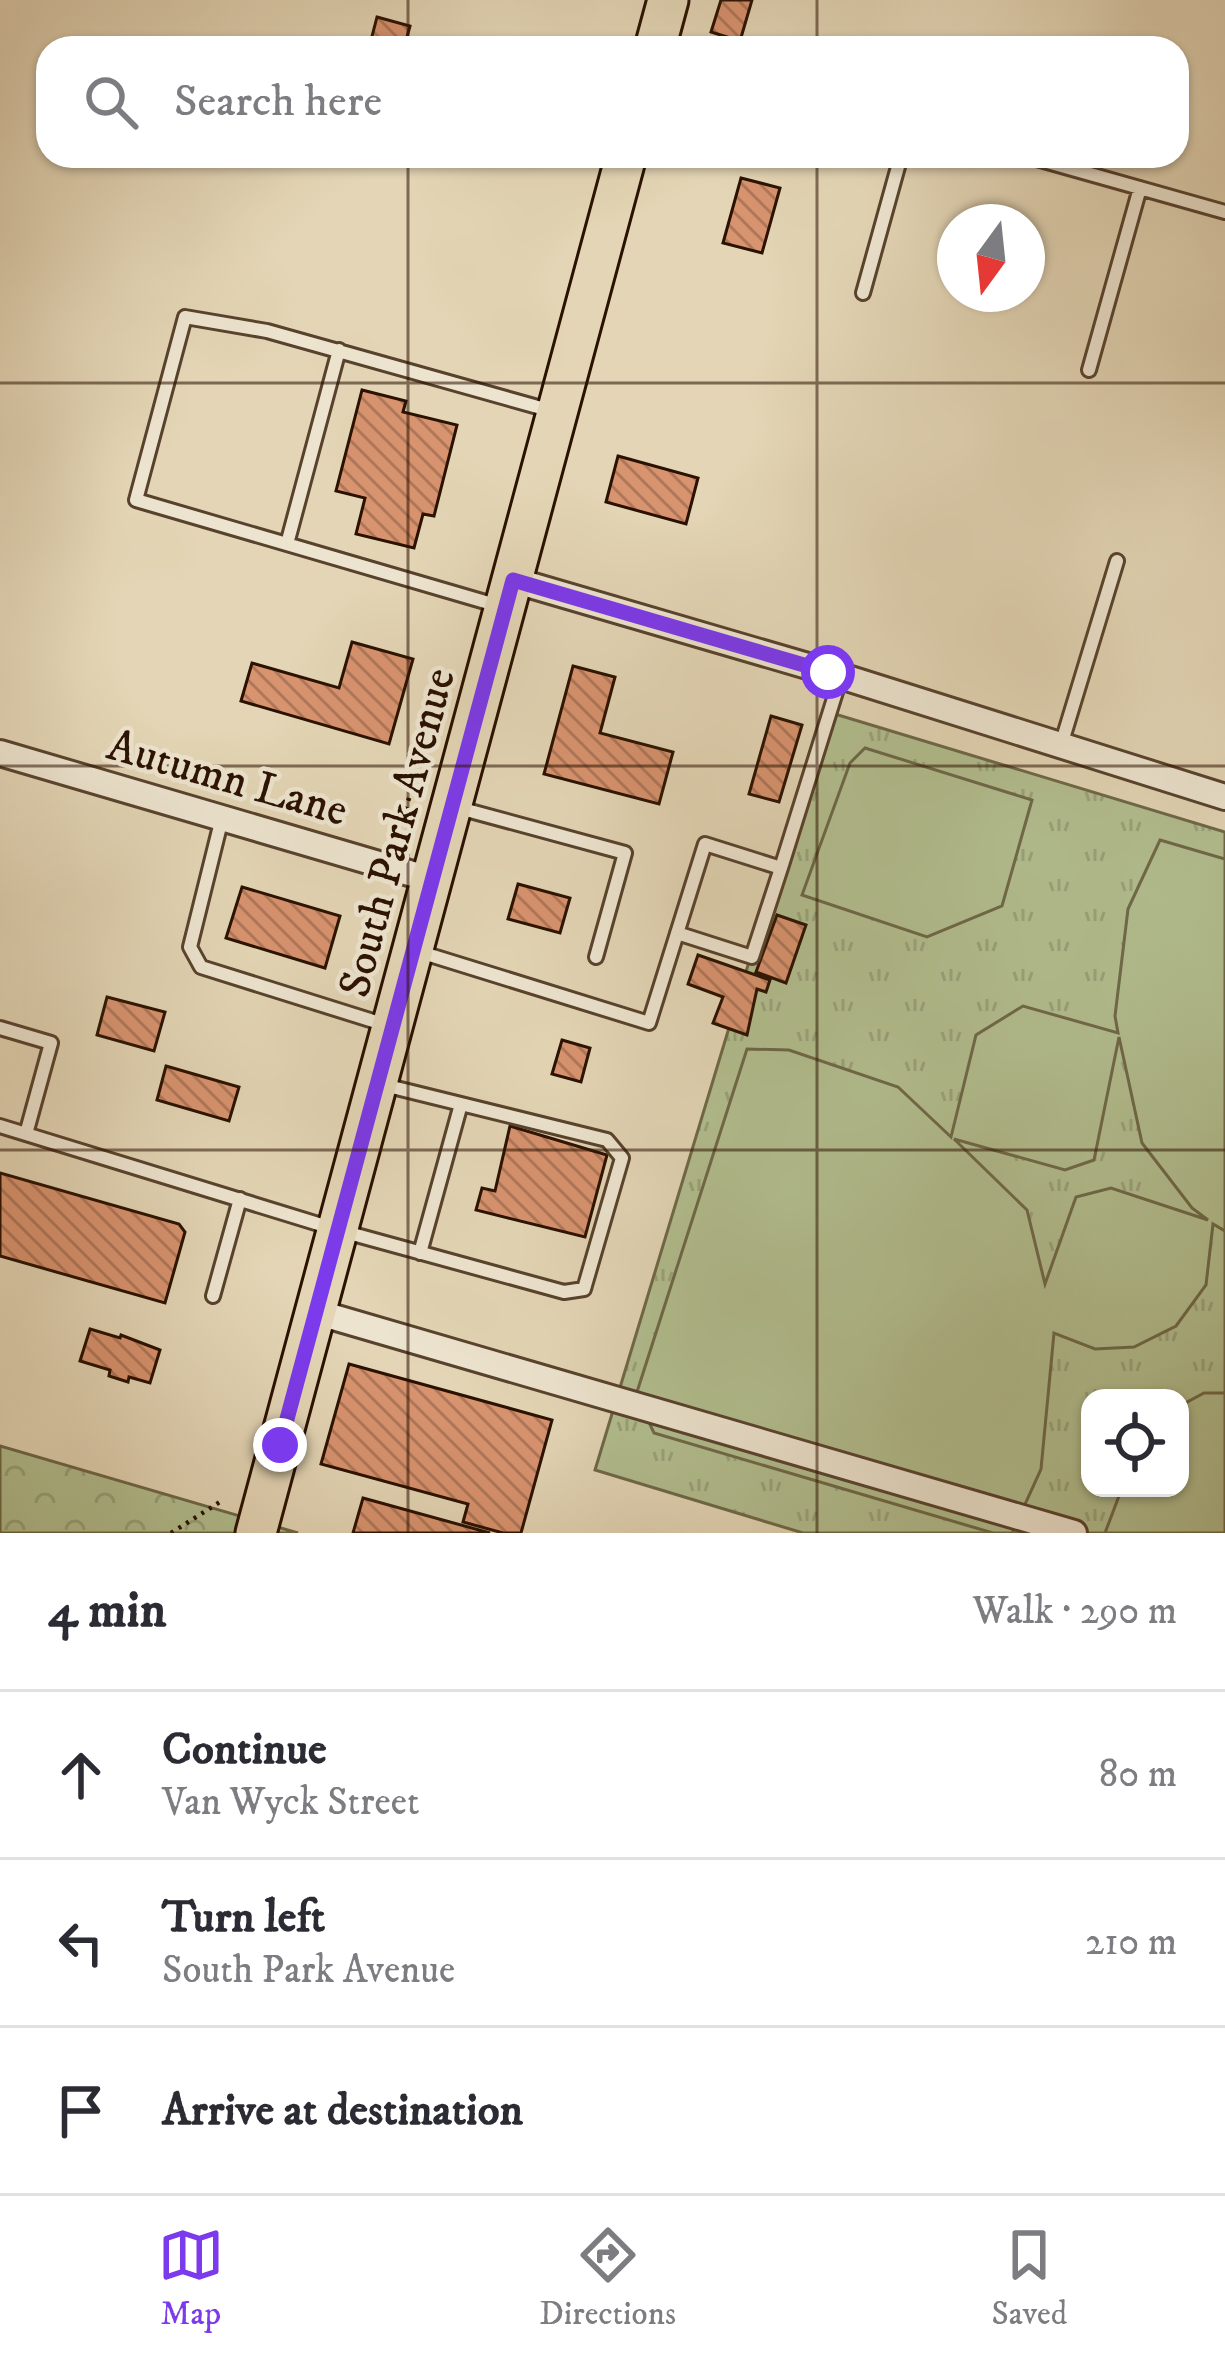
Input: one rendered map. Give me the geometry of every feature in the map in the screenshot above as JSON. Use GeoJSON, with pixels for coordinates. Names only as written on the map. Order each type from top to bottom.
{"type":"FeatureCollection","features":[{"type":"Feature","properties":{"kind":"main road"},"geometry":{"type":"LineString","coordinates":[[658,36],[668,0]]}},
{"type":"Feature","properties":{"kind":"main road","name":"South Park Avenue"},"geometry":{"type":"LineString","coordinates":[[256,1533],[623,168]]}},
{"type":"Feature","properties":{"kind":"street"},"geometry":{"type":"LineString","coordinates":[[510,594],[841,676],[1225,797]]}},
{"type":"Feature","properties":{"kind":"street","name":"Autumn Lane"},"geometry":{"type":"LineString","coordinates":[[0,753],[433,880]]}},
{"type":"Feature","properties":{"kind":"street"},"geometry":{"type":"LineString","coordinates":[[316,1312],[1074,1533]]}},
{"type":"Feature","properties":{"kind":"lane"},"geometry":{"type":"LineString","coordinates":[[862,293],[898,168]]}},
{"type":"Feature","properties":{"kind":"lane"},"geometry":{"type":"LineString","coordinates":[[1069,168],[1225,212]]}},
{"type":"Feature","properties":{"kind":"lane"},"geometry":{"type":"LineString","coordinates":[[1089,370],[1140,188]]}},
{"type":"Feature","properties":{"kind":"lane"},"geometry":{"type":"LineString","coordinates":[[510,594],[287,544],[136,500],[185,317],[267,331],[558,413]]}},
{"type":"Feature","properties":{"kind":"lane"},"geometry":{"type":"LineString","coordinates":[[287,544],[339,350]]}},
{"type":"Feature","properties":{"kind":"lane"},"geometry":{"type":"LineString","coordinates":[[1061,745],[1117,561]]}},
{"type":"Feature","properties":{"kind":"lane"},"geometry":{"type":"LineString","coordinates":[[677,933],[752,957],[841,676]]}},
{"type":"Feature","properties":{"kind":"lane"},"geometry":{"type":"LineString","coordinates":[[452,806],[625,854],[596,957]]}},
{"type":"Feature","properties":{"kind":"lane"},"geometry":{"type":"LineString","coordinates":[[222,818],[190,947],[201,967],[392,1027]]}},
{"type":"Feature","properties":{"kind":"lane"},"geometry":{"type":"LineString","coordinates":[[413,950],[649,1023],[705,844],[781,868]]}},
{"type":"Feature","properties":{"kind":"lane"},"geometry":{"type":"LineString","coordinates":[[0,1028],[51,1043],[26,1134]]}},
{"type":"Feature","properties":{"kind":"lane"},"geometry":{"type":"LineString","coordinates":[[0,1126],[420,1253],[564,1292],[584,1289],[622,1158],[607,1140],[377,1083]]}},
{"type":"Feature","properties":{"kind":"lane"},"geometry":{"type":"LineString","coordinates":[[420,1253],[461,1104]]}},
{"type":"Feature","properties":{"kind":"lane"},"geometry":{"type":"LineString","coordinates":[[213,1296],[240,1199]]}},
{"type":"Feature","properties":{"kind":"path"},"geometry":{"type":"LineString","coordinates":[[397,835],[449,677]]}},
{"type":"Feature","properties":{"kind":"path"},"geometry":{"type":"LineString","coordinates":[[171,1533],[223,1500]]}},
{"type":"Feature","properties":{"kind":"green space"},"geometry":{"type":"Polygon","coordinates":[[[825,711],[1225,832],[1225,1533],[803,1533],[595,1470],[825,711]]]}},
{"type":"Feature","properties":{"kind":"green space"},"geometry":{"type":"Polygon","coordinates":[[[865,748],[1032,800],[1002,906],[927,937],[802,895],[850,763],[865,748]]]}},
{"type":"Feature","properties":{"kind":"green space"},"geometry":{"type":"Polygon","coordinates":[[[1160,840],[1225,859],[1225,1231],[1213,1224],[1206,1285],[1176,1326],[1134,1347],[1095,1349],[1054,1333],[1041,1469],[1012,1533],[993,1533],[654,1433],[636,1395],[747,1049],[789,1050],[898,1087],[951,1137],[976,1035],[1023,1006],[1118,1033],[1115,1016],[1128,909],[1160,840]],[[1119,1037],[1094,1160],[1065,1170],[954,1139],[1027,1210],[1045,1284],[1076,1197],[1111,1188],[1208,1220],[1192,1208],[1142,1143],[1119,1037]]]}},
{"type":"Feature","properties":{"kind":"green space"},"geometry":{"type":"Polygon","coordinates":[[[1204,1393],[1225,1393],[1225,1533],[1105,1533],[1119,1497],[1189,1497],[1189,1401],[1204,1393]]]}},
{"type":"Feature","properties":{"kind":"green space"},"geometry":{"type":"Polygon","coordinates":[[[0,1446],[298,1533],[0,1533],[0,1446]]]}},
{"type":"Feature","properties":{"kind":"building"},"geometry":{"type":"Polygon","coordinates":[[[721,0],[752,0],[741,36],[711,32],[721,0]]]}},
{"type":"Feature","properties":{"kind":"building"},"geometry":{"type":"Polygon","coordinates":[[[377,17],[410,26],[407,36],[372,36],[377,17]]]}},
{"type":"Feature","properties":{"kind":"building"},"geometry":{"type":"Polygon","coordinates":[[[741,178],[780,188],[762,253],[723,243],[741,178]]]}},
{"type":"Feature","properties":{"kind":"building"},"geometry":{"type":"Polygon","coordinates":[[[362,390],[406,401],[403,412],[457,425],[434,516],[423,514],[414,548],[356,534],[365,498],[336,491],[362,390]]]}},
{"type":"Feature","properties":{"kind":"building"},"geometry":{"type":"Polygon","coordinates":[[[618,456],[698,478],[686,524],[606,502],[618,456]]]}},
{"type":"Feature","properties":{"kind":"building"},"geometry":{"type":"Polygon","coordinates":[[[352,642],[413,659],[389,744],[241,701],[252,663],[339,688],[352,642]]]}},
{"type":"Feature","properties":{"kind":"building"},"geometry":{"type":"Polygon","coordinates":[[[573,666],[615,677],[600,733],[673,752],[659,804],[544,774],[573,666]]]}},
{"type":"Feature","properties":{"kind":"building"},"geometry":{"type":"Polygon","coordinates":[[[771,716],[802,725],[779,802],[749,794],[771,716]]]}},
{"type":"Feature","properties":{"kind":"building"},"geometry":{"type":"Polygon","coordinates":[[[518,884],[570,898],[560,933],[508,919],[518,884]]]}},
{"type":"Feature","properties":{"kind":"building"},"geometry":{"type":"Polygon","coordinates":[[[242,887],[340,916],[325,968],[226,938],[242,887]]]}},
{"type":"Feature","properties":{"kind":"building"},"geometry":{"type":"Polygon","coordinates":[[[777,915],[806,925],[786,983],[756,972],[777,915]]]}},
{"type":"Feature","properties":{"kind":"building"},"geometry":{"type":"Polygon","coordinates":[[[698,955],[770,980],[766,992],[757,989],[747,1035],[713,1023],[723,997],[688,984],[698,955]]]}},
{"type":"Feature","properties":{"kind":"building"},"geometry":{"type":"Polygon","coordinates":[[[107,997],[165,1012],[154,1051],[97,1035],[107,997]]]}},
{"type":"Feature","properties":{"kind":"building"},"geometry":{"type":"Polygon","coordinates":[[[562,1040],[590,1048],[581,1082],[552,1074],[562,1040]]]}},
{"type":"Feature","properties":{"kind":"building"},"geometry":{"type":"Polygon","coordinates":[[[166,1066],[239,1087],[229,1121],[157,1100],[166,1066]]]}},
{"type":"Feature","properties":{"kind":"building"},"geometry":{"type":"Polygon","coordinates":[[[510,1126],[607,1155],[585,1237],[476,1210],[482,1188],[495,1191],[510,1126]]]}},
{"type":"Feature","properties":{"kind":"building"},"geometry":{"type":"Polygon","coordinates":[[[0,1173],[179,1224],[185,1232],[165,1303],[0,1256],[0,1173]]]}},
{"type":"Feature","properties":{"kind":"building"},"geometry":{"type":"Polygon","coordinates":[[[90,1329],[160,1350],[150,1383],[129,1377],[128,1382],[109,1376],[110,1370],[80,1361],[90,1329]]]}},
{"type":"Feature","properties":{"kind":"building"},"geometry":{"type":"Polygon","coordinates":[[[349,1364],[552,1420],[521,1533],[463,1522],[468,1504],[321,1464],[349,1364]]]}},
{"type":"Feature","properties":{"kind":"building"},"geometry":{"type":"Polygon","coordinates":[[[363,1498],[490,1533],[353,1533],[363,1498]]]}},
{"type":"Feature","properties":{"kind":"route"},"geometry":{"type":"LineString","coordinates":[[280,1445],[513,580],[828,672]]}}]}
